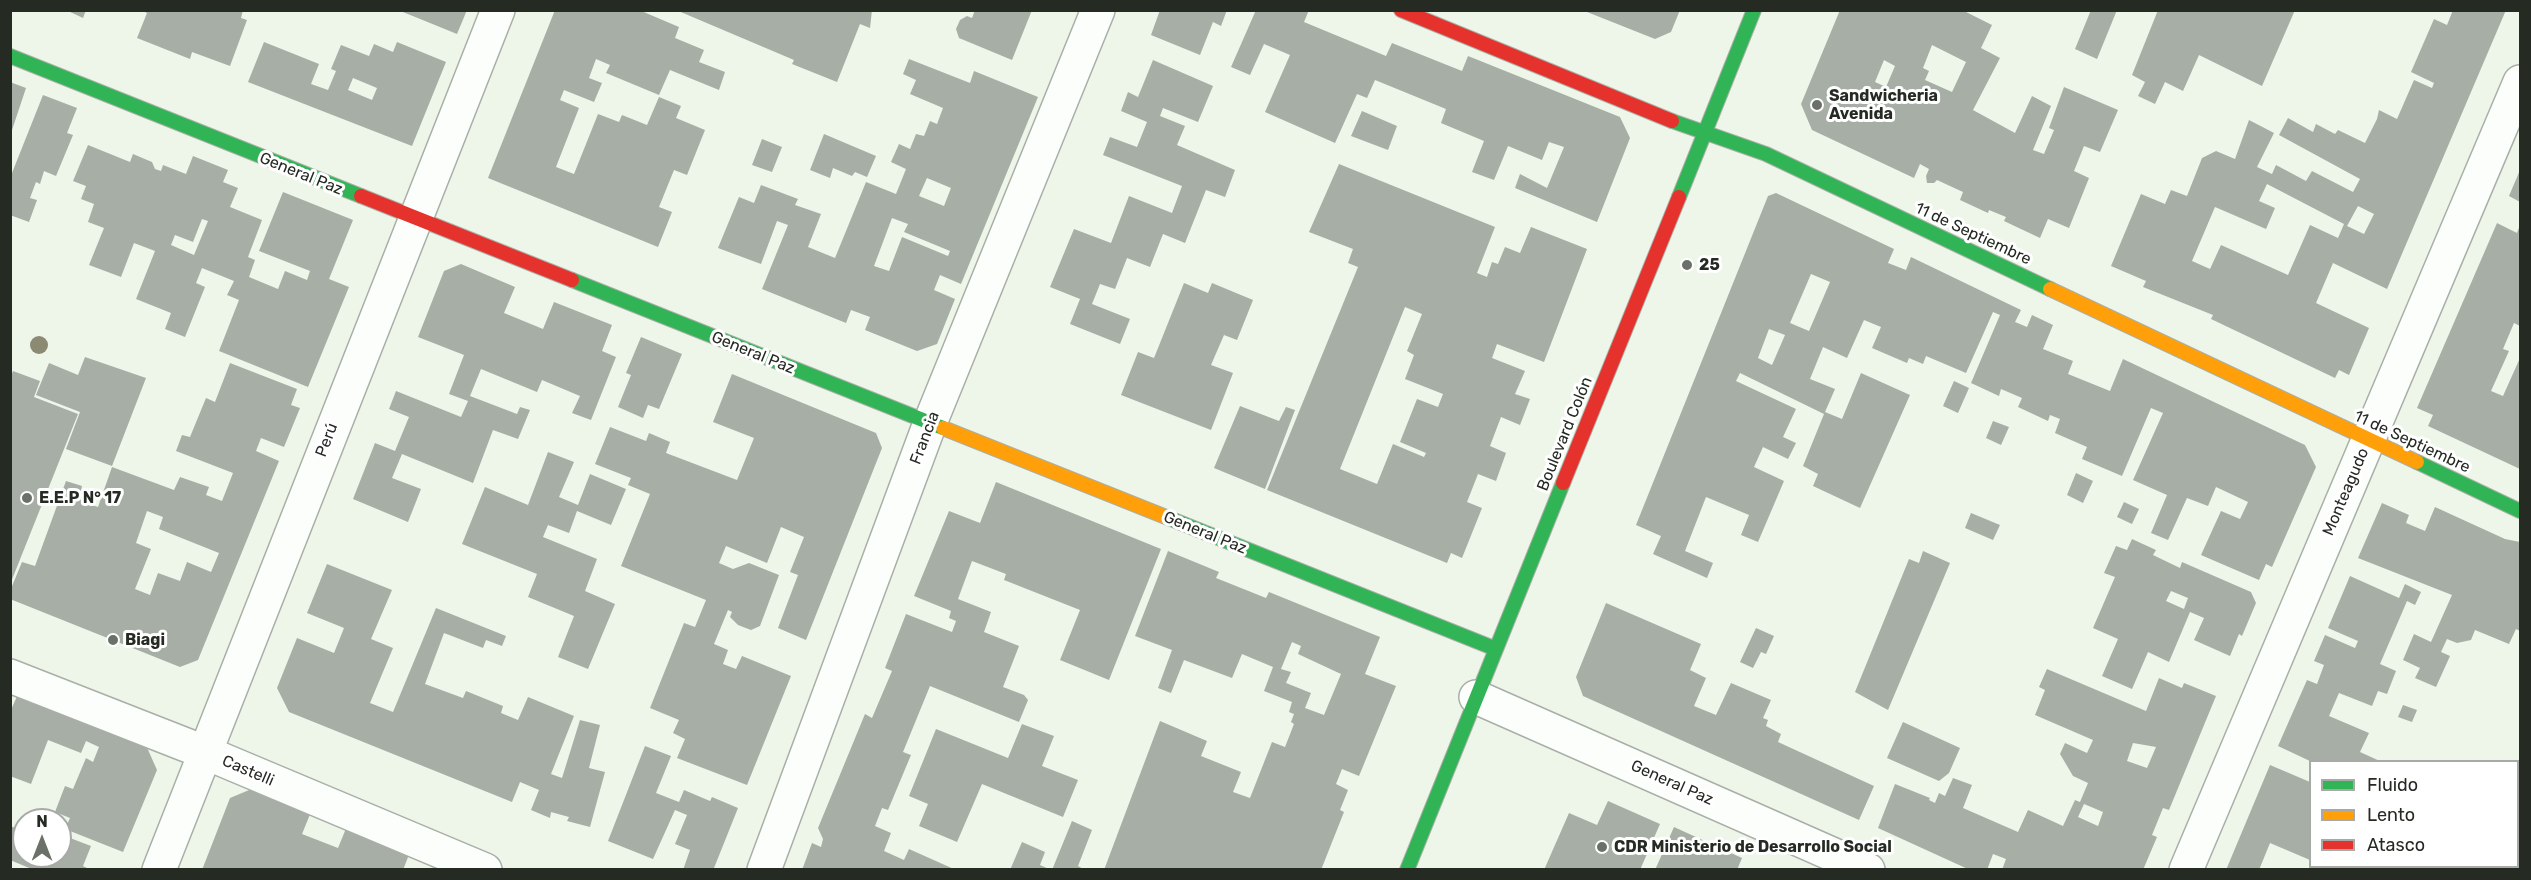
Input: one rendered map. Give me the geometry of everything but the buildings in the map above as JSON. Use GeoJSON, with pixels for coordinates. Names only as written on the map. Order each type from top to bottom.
{"type":"FeatureCollection","features":[{"type":"Feature","properties":{"kind":"street","name":"Perú"},"geometry":{"type":"LineString","coordinates":[[159,870],[498,10]]}},
{"type":"Feature","properties":{"kind":"street","name":"Francia"},"geometry":{"type":"LineString","coordinates":[[764,870],[930,423],[1098,10]]}},
{"type":"Feature","properties":{"kind":"street","name":"11 de Septiembre"},"geometry":{"type":"LineString","coordinates":[[1401,10],[1704,134],[1766,154],[2520,512]]}},
{"type":"Feature","properties":{"kind":"street","name":"Boulevard Colón"},"geometry":{"type":"LineString","coordinates":[[1407,870],[1754,10]]}},
{"type":"Feature","properties":{"kind":"street","name":"General Paz"},"geometry":{"type":"LineString","coordinates":[[10,56],[1496,649]]}},
{"type":"Feature","properties":{"kind":"street","name":"Monteagudo"},"geometry":{"type":"LineString","coordinates":[[2186,870],[2520,82]]}},
{"type":"Feature","properties":{"kind":"street","name":"Castelli"},"geometry":{"type":"LineString","coordinates":[[10,676],[204,752],[485,870]]}},
{"type":"Feature","properties":{"kind":"street","name":"General Paz"},"geometry":{"type":"LineString","coordinates":[[1476,697],[1868,870]]}},
{"type":"Feature","properties":{"kind":"traffic: fast"},"geometry":{"type":"LineString","coordinates":[[1679,197],[1754,10]]}},
{"type":"Feature","properties":{"kind":"traffic: fast"},"geometry":{"type":"LineString","coordinates":[[10,56],[361,196]]}},
{"type":"Feature","properties":{"kind":"traffic: fast"},"geometry":{"type":"LineString","coordinates":[[1672,121],[1766,154],[2050,289]]}},
{"type":"Feature","properties":{"kind":"traffic: fast"},"geometry":{"type":"LineString","coordinates":[[572,280],[943,428]]}},
{"type":"Feature","properties":{"kind":"traffic: fast"},"geometry":{"type":"LineString","coordinates":[[2417,462],[2520,511]]}},
{"type":"Feature","properties":{"kind":"traffic: fast"},"geometry":{"type":"LineString","coordinates":[[1407,870],[1563,483]]}},
{"type":"Feature","properties":{"kind":"traffic: fast"},"geometry":{"type":"LineString","coordinates":[[1171,519],[1496,649]]}},
{"type":"Feature","properties":{"kind":"traffic: slow"},"geometry":{"type":"LineString","coordinates":[[2050,289],[2417,462]]}},
{"type":"Feature","properties":{"kind":"traffic: slow"},"geometry":{"type":"LineString","coordinates":[[943,428],[1171,519]]}},
{"type":"Feature","properties":{"kind":"traffic: jam"},"geometry":{"type":"LineString","coordinates":[[1401,10],[1672,121]]}},
{"type":"Feature","properties":{"kind":"traffic: jam"},"geometry":{"type":"LineString","coordinates":[[361,196],[572,280]]}},
{"type":"Feature","properties":{"kind":"traffic: jam"},"geometry":{"type":"LineString","coordinates":[[1563,483],[1679,197]]}},
{"type":"Feature","properties":{"kind":"place","name":"Sandwicheria Avenida"},"geometry":{"type":"Point","coordinates":[1817,105]}},
{"type":"Feature","properties":{"kind":"place","name":"25"},"geometry":{"type":"Point","coordinates":[1687,265]}},
{"type":"Feature","properties":{"kind":"place","name":"E.E.P N° 17"},"geometry":{"type":"Point","coordinates":[27,498]}},
{"type":"Feature","properties":{"kind":"place","name":"Biagi"},"geometry":{"type":"Point","coordinates":[113,640]}},
{"type":"Feature","properties":{"kind":"place","name":"CDR Ministerio de Desarrollo Social"},"geometry":{"type":"Point","coordinates":[1602,847]}}]}
